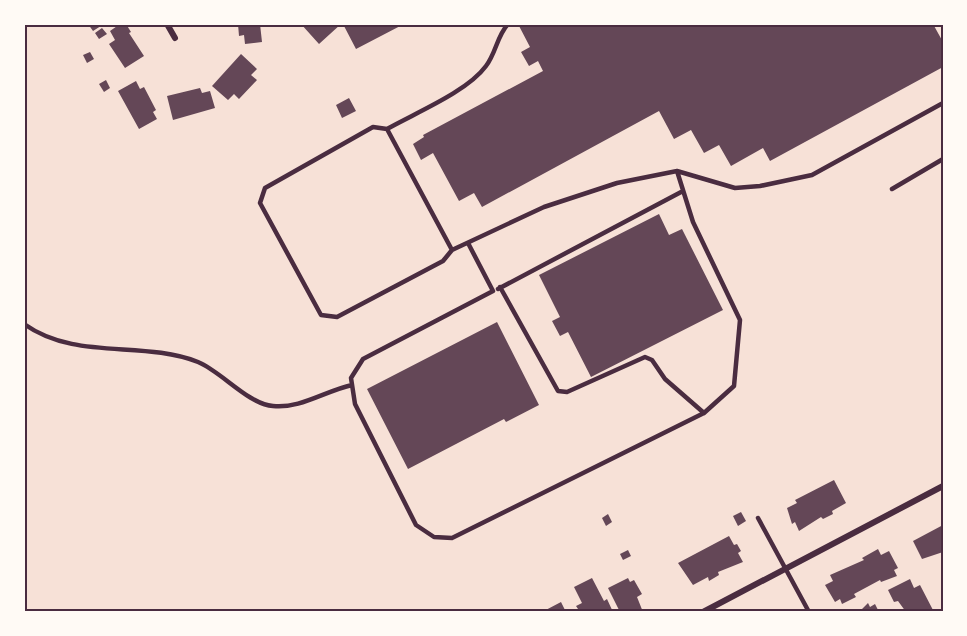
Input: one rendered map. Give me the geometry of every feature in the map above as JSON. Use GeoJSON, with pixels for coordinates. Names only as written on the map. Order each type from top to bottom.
{"type":"FeatureCollection","features":[{"type":"Feature","properties":{"kind":"street"},"geometry":{"type":"LineString","coordinates":[[167,24],[175,38]]}},
{"type":"Feature","properties":{"kind":"street"},"geometry":{"type":"LineString","coordinates":[[703,612],[943,486]]}},
{"type":"Feature","properties":{"kind":"lane"},"geometry":{"type":"LineString","coordinates":[[508,24],[502,31],[486,66],[464,85],[387,129],[373,128],[265,188],[260,203],[321,315],[337,317],[443,261],[452,250],[544,207],[617,183],[677,171],[735,188],[760,186],[812,175],[943,104]]}},
{"type":"Feature","properties":{"kind":"lane"},"geometry":{"type":"LineString","coordinates":[[387,129],[452,250]]}},
{"type":"Feature","properties":{"kind":"lane"},"geometry":{"type":"LineString","coordinates":[[892,189],[943,159]]}},
{"type":"Feature","properties":{"kind":"lane"},"geometry":{"type":"LineString","coordinates":[[677,171],[693,222],[740,320],[734,386],[704,413],[452,538],[434,537],[416,525],[355,404],[351,378],[363,359],[683,191]]}},
{"type":"Feature","properties":{"kind":"lane"},"geometry":{"type":"LineString","coordinates":[[468,243],[493,291]]}},
{"type":"Feature","properties":{"kind":"lane"},"geometry":{"type":"LineString","coordinates":[[500,287],[558,391],[567,392],[645,357],[652,360],[665,379],[704,413]]}},
{"type":"Feature","properties":{"kind":"lane"},"geometry":{"type":"LineString","coordinates":[[24,324],[62,342],[89,348],[174,356],[196,361],[215,370],[250,396],[269,406],[290,407],[352,385]]}},
{"type":"Feature","properties":{"kind":"lane"},"geometry":{"type":"LineString","coordinates":[[759,518],[809,612]]}},
{"type":"Feature","properties":{"kind":"building"},"geometry":{"type":"Polygon","coordinates":[[[88,24],[104,24],[93,31],[88,24]]]}},
{"type":"Feature","properties":{"kind":"building"},"geometry":{"type":"Polygon","coordinates":[[[120,24],[126,24],[144,56],[125,68],[109,44],[115,40],[110,31],[120,24]]]}},
{"type":"Feature","properties":{"kind":"building"},"geometry":{"type":"Polygon","coordinates":[[[238,24],[260,24],[262,42],[245,44],[244,35],[239,36],[238,24]]]}},
{"type":"Feature","properties":{"kind":"building"},"geometry":{"type":"Polygon","coordinates":[[[301,24],[341,24],[319,44],[301,24]]]}},
{"type":"Feature","properties":{"kind":"building"},"geometry":{"type":"Polygon","coordinates":[[[348,24],[404,24],[356,49],[344,26],[348,24]]]}},
{"type":"Feature","properties":{"kind":"building"},"geometry":{"type":"Polygon","coordinates":[[[518,24],[933,24],[943,42],[943,67],[770,161],[763,148],[731,166],[719,145],[704,153],[691,130],[674,139],[659,111],[482,207],[474,193],[459,201],[433,153],[421,160],[413,144],[424,137],[423,135],[543,71],[538,61],[529,66],[521,52],[530,47],[518,24]]]}},
{"type":"Feature","properties":{"kind":"building"},"geometry":{"type":"Polygon","coordinates":[[[102,28],[107,34],[99,39],[95,33],[102,28]]]}},
{"type":"Feature","properties":{"kind":"building"},"geometry":{"type":"Polygon","coordinates":[[[90,52],[94,59],[87,63],[83,55],[90,52]]]}},
{"type":"Feature","properties":{"kind":"building"},"geometry":{"type":"Polygon","coordinates":[[[241,54],[257,69],[251,75],[257,80],[239,99],[234,94],[228,100],[212,86],[241,54]]]}},
{"type":"Feature","properties":{"kind":"building"},"geometry":{"type":"Polygon","coordinates":[[[106,80],[110,88],[104,92],[99,84],[106,80]]]}},
{"type":"Feature","properties":{"kind":"building"},"geometry":{"type":"Polygon","coordinates":[[[136,81],[140,89],[144,87],[156,110],[153,112],[157,119],[139,129],[118,91],[136,81]]]}},
{"type":"Feature","properties":{"kind":"building"},"geometry":{"type":"Polygon","coordinates":[[[200,88],[202,93],[210,91],[215,108],[173,120],[167,96],[200,88]]]}},
{"type":"Feature","properties":{"kind":"building"},"geometry":{"type":"Polygon","coordinates":[[[349,98],[356,111],[342,118],[336,105],[349,98]]]}},
{"type":"Feature","properties":{"kind":"building"},"geometry":{"type":"Polygon","coordinates":[[[659,214],[669,235],[682,229],[723,310],[591,377],[568,332],[560,336],[552,321],[560,317],[539,275],[659,214]]]}},
{"type":"Feature","properties":{"kind":"building"},"geometry":{"type":"Polygon","coordinates":[[[497,322],[539,405],[506,422],[504,419],[408,469],[367,389],[497,322]]]}},
{"type":"Feature","properties":{"kind":"building"},"geometry":{"type":"Polygon","coordinates":[[[834,480],[846,503],[832,511],[833,514],[823,519],[821,517],[799,531],[795,522],[792,524],[787,508],[797,503],[795,500],[834,480]]]}},
{"type":"Feature","properties":{"kind":"building"},"geometry":{"type":"Polygon","coordinates":[[[741,512],[746,521],[738,526],[733,516],[741,512]]]}},
{"type":"Feature","properties":{"kind":"building"},"geometry":{"type":"Polygon","coordinates":[[[608,514],[612,522],[606,526],[602,518],[608,514]]]}},
{"type":"Feature","properties":{"kind":"building"},"geometry":{"type":"Polygon","coordinates":[[[943,525],[943,552],[922,559],[913,541],[943,525]]]}},
{"type":"Feature","properties":{"kind":"building"},"geometry":{"type":"Polygon","coordinates":[[[729,536],[741,551],[738,553],[743,562],[718,572],[719,575],[709,581],[708,577],[693,585],[678,563],[729,536]]]}},
{"type":"Feature","properties":{"kind":"building"},"geometry":{"type":"Polygon","coordinates":[[[878,549],[881,555],[889,551],[898,568],[894,570],[897,576],[881,582],[880,580],[854,594],[856,597],[842,604],[840,599],[835,602],[825,585],[833,581],[830,575],[864,560],[862,558],[878,549]]]}},
{"type":"Feature","properties":{"kind":"building"},"geometry":{"type":"Polygon","coordinates":[[[628,550],[631,556],[623,560],[620,554],[628,550]]]}},
{"type":"Feature","properties":{"kind":"building"},"geometry":{"type":"Polygon","coordinates":[[[592,578],[604,601],[607,599],[613,612],[580,612],[576,606],[582,603],[574,587],[592,578]]]}},
{"type":"Feature","properties":{"kind":"building"},"geometry":{"type":"Polygon","coordinates":[[[628,578],[630,582],[634,580],[642,594],[637,597],[643,612],[620,612],[608,588],[628,578]]]}},
{"type":"Feature","properties":{"kind":"building"},"geometry":{"type":"Polygon","coordinates":[[[910,579],[914,588],[920,585],[934,612],[906,612],[898,601],[894,602],[888,590],[910,579]]]}},
{"type":"Feature","properties":{"kind":"building"},"geometry":{"type":"Polygon","coordinates":[[[561,602],[566,612],[542,612],[561,602]]]}},
{"type":"Feature","properties":{"kind":"building"},"geometry":{"type":"Polygon","coordinates":[[[868,603],[870,607],[875,604],[879,612],[859,612],[868,603]]]}}]}
